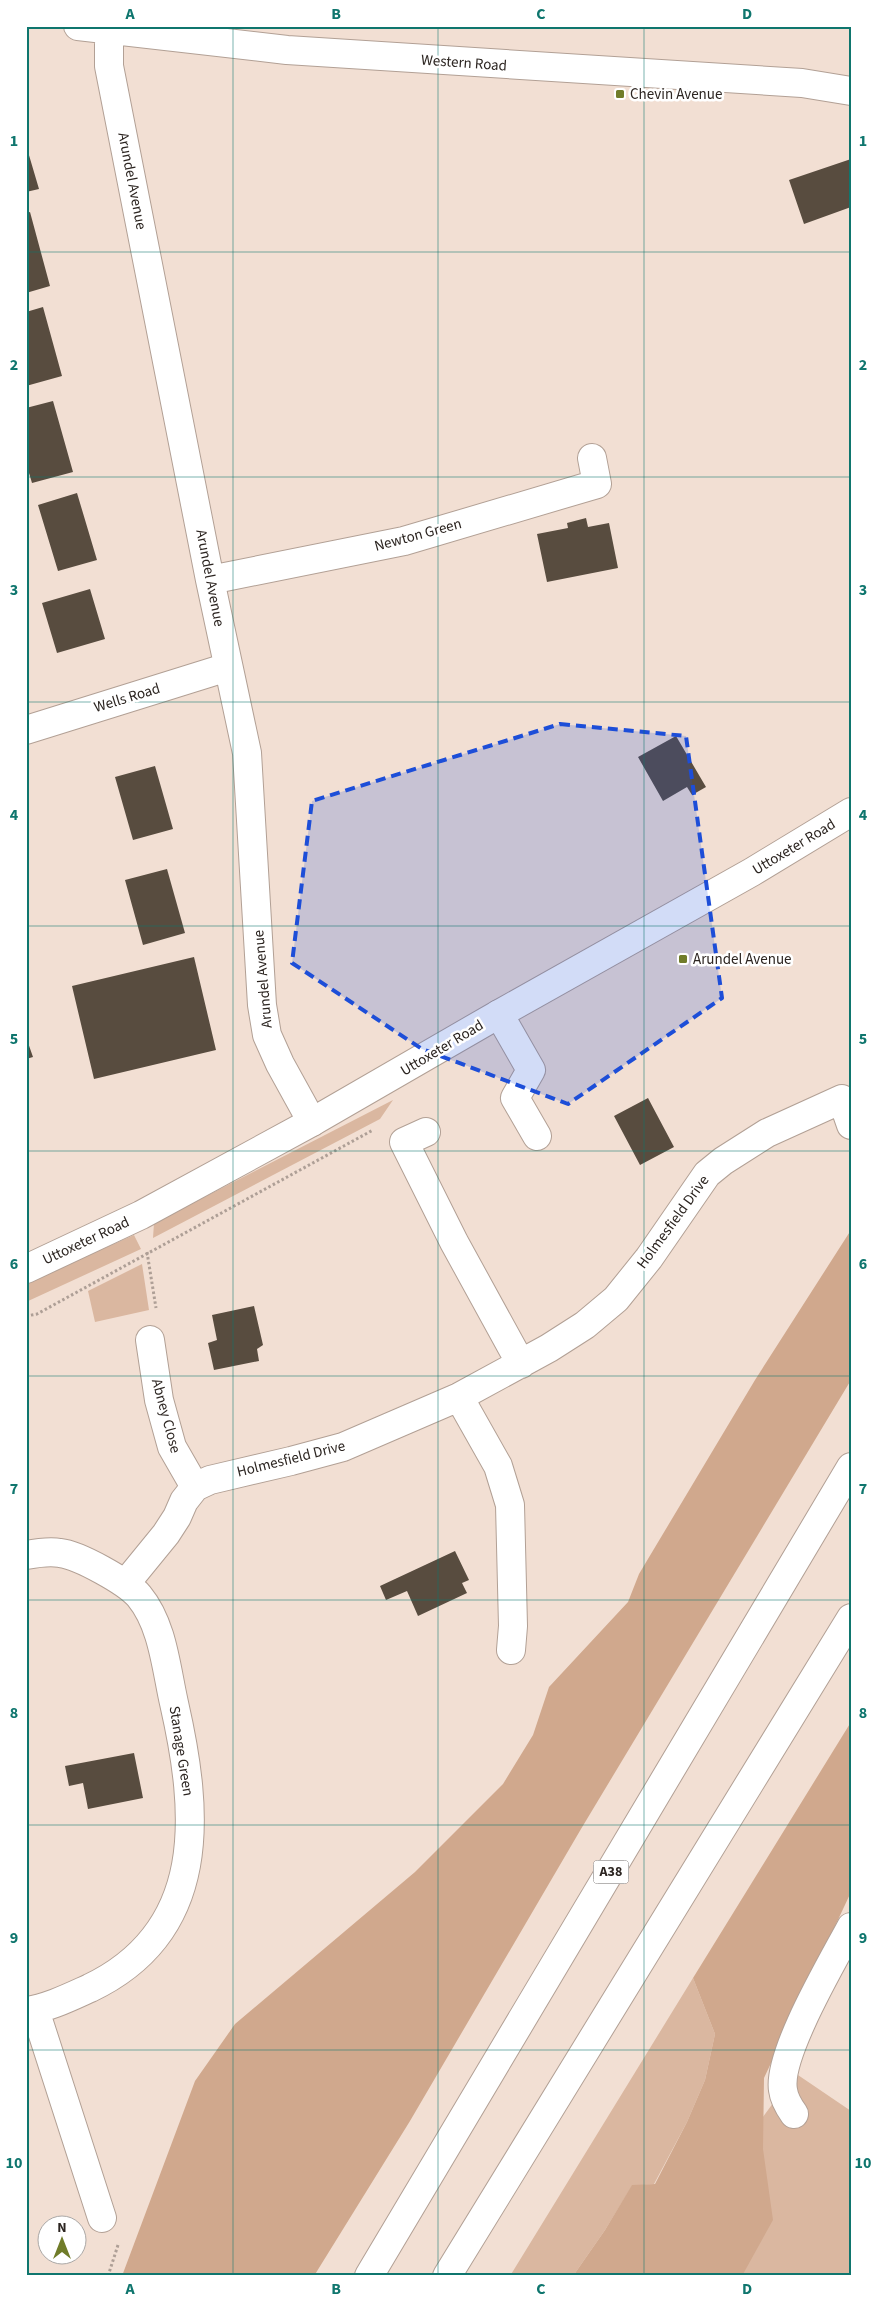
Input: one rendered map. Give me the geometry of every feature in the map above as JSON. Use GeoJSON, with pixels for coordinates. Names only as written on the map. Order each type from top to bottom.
{"type":"FeatureCollection","features":[{"type":"Feature","properties":{"kind":"main road","name":"Western Road"},"geometry":{"type":"LineString","coordinates":[[78,26],[287,50],[802,83],[851,91]]}},
{"type":"Feature","properties":{"kind":"main road","name":"Arundel Avenue"},"geometry":{"type":"LineString","coordinates":[[109,29],[109,66],[210,580],[247,753],[262,1005],[267,1035],[280,1064],[312,1122]]}},
{"type":"Feature","properties":{"kind":"main road","name":"Newton Green"},"geometry":{"type":"LineString","coordinates":[[210,580],[404,541],[598,484],[592,458]]}},
{"type":"Feature","properties":{"kind":"main road","name":"Wells Road"},"geometry":{"type":"LineString","coordinates":[[26,730],[228,667]]}},
{"type":"Feature","properties":{"kind":"main road","name":"Uttoxeter Road"},"geometry":{"type":"LineString","coordinates":[[26,1269],[141,1215],[312,1122],[499,1014],[752,872],[851,812]]}},
{"type":"Feature","properties":{"kind":"main road"},"geometry":{"type":"LineString","coordinates":[[499,1014],[531,1070],[515,1098],[537,1136]]}},
{"type":"Feature","properties":{"kind":"main road","name":"Holmesfield Drive"},"geometry":{"type":"LineString","coordinates":[[195,1487],[210,1480],[343,1447],[459,1397],[521,1364],[585,1325],[616,1299],[649,1258],[707,1174],[723,1161],[767,1133],[842,1099],[851,1126]]}},
{"type":"Feature","properties":{"kind":"main road"},"geometry":{"type":"LineString","coordinates":[[426,1132],[404,1142],[454,1242],[521,1364]]}},
{"type":"Feature","properties":{"kind":"main road","name":"Abney Close"},"geometry":{"type":"LineString","coordinates":[[150,1340],[159,1400],[172,1447],[195,1487]]}},
{"type":"Feature","properties":{"kind":"main road"},"geometry":{"type":"LineString","coordinates":[[459,1397],[498,1466],[510,1505],[513,1609],[511,1650]]}},
{"type":"Feature","properties":{"kind":"main road","name":"A38"},"geometry":{"type":"LineString","coordinates":[[369,2276],[851,1467]]}},
{"type":"Feature","properties":{"kind":"main road"},"geometry":{"type":"LineString","coordinates":[[126,1583],[166,1534],[177,1517],[184,1501],[195,1487]]}},
{"type":"Feature","properties":{"kind":"main road","name":"Stanage Green"},"geometry":{"type":"LineString","coordinates":[[26,1554],[62,1553],[126,1583],[139,1596],[150,1612],[158,1632],[180,1728],[189,1784],[189,1827],[183,1881],[176,1904],[166,1922],[141,1955],[112,1976],[67,1998],[30,2011]]}},
{"type":"Feature","properties":{"kind":"main road"},"geometry":{"type":"LineString","coordinates":[[448,2276],[851,1618]]}},
{"type":"Feature","properties":{"kind":"main road"},"geometry":{"type":"LineString","coordinates":[[794,2114],[782,2090],[782,2074],[795,2036],[851,1927]]}},
{"type":"Feature","properties":{"kind":"main road"},"geometry":{"type":"LineString","coordinates":[[30,2011],[102,2218]]}},
{"type":"Feature","properties":{"kind":"path"},"geometry":{"type":"LineString","coordinates":[[26,1316],[37,1314],[375,1129]]}},
{"type":"Feature","properties":{"kind":"path"},"geometry":{"type":"LineString","coordinates":[[141,1215],[158,1322],[150,1340]]}},
{"type":"Feature","properties":{"kind":"highlighted area"},"geometry":{"type":"Polygon","coordinates":[[[560,724],[686,736],[722,998],[568,1104],[422,1049],[292,963],[312,801],[560,724]]]}},
{"type":"Feature","properties":{"kind":"shaded area"},"geometry":{"type":"Polygon","coordinates":[[[393,1100],[380,1119],[153,1238],[154,1223],[393,1100]]]}},
{"type":"Feature","properties":{"kind":"shaded area"},"geometry":{"type":"Polygon","coordinates":[[[851,1230],[851,1380],[581,1829],[410,2121],[314,2276],[122,2276],[195,2081],[235,2024],[415,1872],[503,1784],[533,1735],[549,1687],[628,1602],[639,1574],[755,1380],[851,1230]]]}},
{"type":"Feature","properties":{"kind":"shaded area"},"geometry":{"type":"Polygon","coordinates":[[[134,1235],[141,1249],[26,1302],[26,1283],[134,1235]]]}},
{"type":"Feature","properties":{"kind":"shaded area"},"geometry":{"type":"Polygon","coordinates":[[[142,1264],[149,1310],[95,1322],[88,1291],[142,1264]]]}},
{"type":"Feature","properties":{"kind":"shaded area"},"geometry":{"type":"Polygon","coordinates":[[[851,1722],[851,1892],[764,2078],[763,2149],[773,2220],[742,2276],[573,2276],[605,2230],[632,2185],[655,2184],[687,2122],[705,2080],[715,2034],[693,1978],[851,1722]]]}},
{"type":"Feature","properties":{"kind":"shaded area"},"geometry":{"type":"Polygon","coordinates":[[[693,1978],[715,2034],[705,2080],[687,2122],[654,2184],[632,2186],[605,2230],[573,2276],[510,2276],[693,1978]]]}},
{"type":"Feature","properties":{"kind":"shaded area"},"geometry":{"type":"Polygon","coordinates":[[[795,2073],[851,2111],[851,2276],[675,2276],[682,2228],[795,2073]]]}},
{"type":"Feature","properties":{"kind":"building"},"geometry":{"type":"Polygon","coordinates":[[[26,145],[39,189],[26,192],[26,145]]]}},
{"type":"Feature","properties":{"kind":"building"},"geometry":{"type":"Polygon","coordinates":[[[851,159],[851,207],[804,224],[789,180],[851,159]]]}},
{"type":"Feature","properties":{"kind":"building"},"geometry":{"type":"Polygon","coordinates":[[[30,212],[50,286],[26,293],[26,213],[30,212]]]}},
{"type":"Feature","properties":{"kind":"building"},"geometry":{"type":"Polygon","coordinates":[[[43,307],[62,376],[26,386],[26,312],[43,307]]]}},
{"type":"Feature","properties":{"kind":"building"},"geometry":{"type":"Polygon","coordinates":[[[53,401],[73,472],[32,483],[26,463],[26,408],[53,401]]]}},
{"type":"Feature","properties":{"kind":"building"},"geometry":{"type":"Polygon","coordinates":[[[77,493],[97,560],[58,571],[38,505],[77,493]]]}},
{"type":"Feature","properties":{"kind":"building"},"geometry":{"type":"Polygon","coordinates":[[[586,518],[588,527],[609,523],[618,568],[547,582],[537,534],[568,528],[567,523],[586,518]]]}},
{"type":"Feature","properties":{"kind":"building"},"geometry":{"type":"Polygon","coordinates":[[[90,589],[105,639],[57,653],[42,603],[90,589]]]}},
{"type":"Feature","properties":{"kind":"building"},"geometry":{"type":"Polygon","coordinates":[[[676,736],[706,787],[692,795],[687,787],[663,801],[638,757],[676,736]]]}},
{"type":"Feature","properties":{"kind":"building"},"geometry":{"type":"Polygon","coordinates":[[[155,766],[173,829],[133,840],[115,777],[155,766]]]}},
{"type":"Feature","properties":{"kind":"building"},"geometry":{"type":"Polygon","coordinates":[[[167,869],[185,933],[143,945],[125,880],[167,869]]]}},
{"type":"Feature","properties":{"kind":"building"},"geometry":{"type":"Polygon","coordinates":[[[194,957],[216,1050],[94,1079],[72,986],[194,957]]]}},
{"type":"Feature","properties":{"kind":"building"},"geometry":{"type":"Polygon","coordinates":[[[26,1037],[33,1057],[26,1059],[26,1037]]]}},
{"type":"Feature","properties":{"kind":"building"},"geometry":{"type":"Polygon","coordinates":[[[648,1098],[674,1147],[640,1165],[614,1116],[648,1098]]]}},
{"type":"Feature","properties":{"kind":"building"},"geometry":{"type":"Polygon","coordinates":[[[254,1306],[263,1345],[257,1349],[259,1361],[214,1370],[208,1343],[217,1340],[212,1315],[254,1306]]]}},
{"type":"Feature","properties":{"kind":"building"},"geometry":{"type":"Polygon","coordinates":[[[455,1551],[469,1580],[462,1583],[467,1593],[418,1616],[407,1591],[386,1600],[380,1586],[455,1551]]]}},
{"type":"Feature","properties":{"kind":"building"},"geometry":{"type":"Polygon","coordinates":[[[134,1753],[143,1798],[88,1809],[83,1783],[69,1786],[65,1766],[134,1753]]]}},
{"type":"Feature","properties":{"kind":"place","name":"Chevin Avenue"},"geometry":{"type":"Point","coordinates":[620,94]}},
{"type":"Feature","properties":{"kind":"place","name":"Arundel Avenue"},"geometry":{"type":"Point","coordinates":[683,959]}}]}
